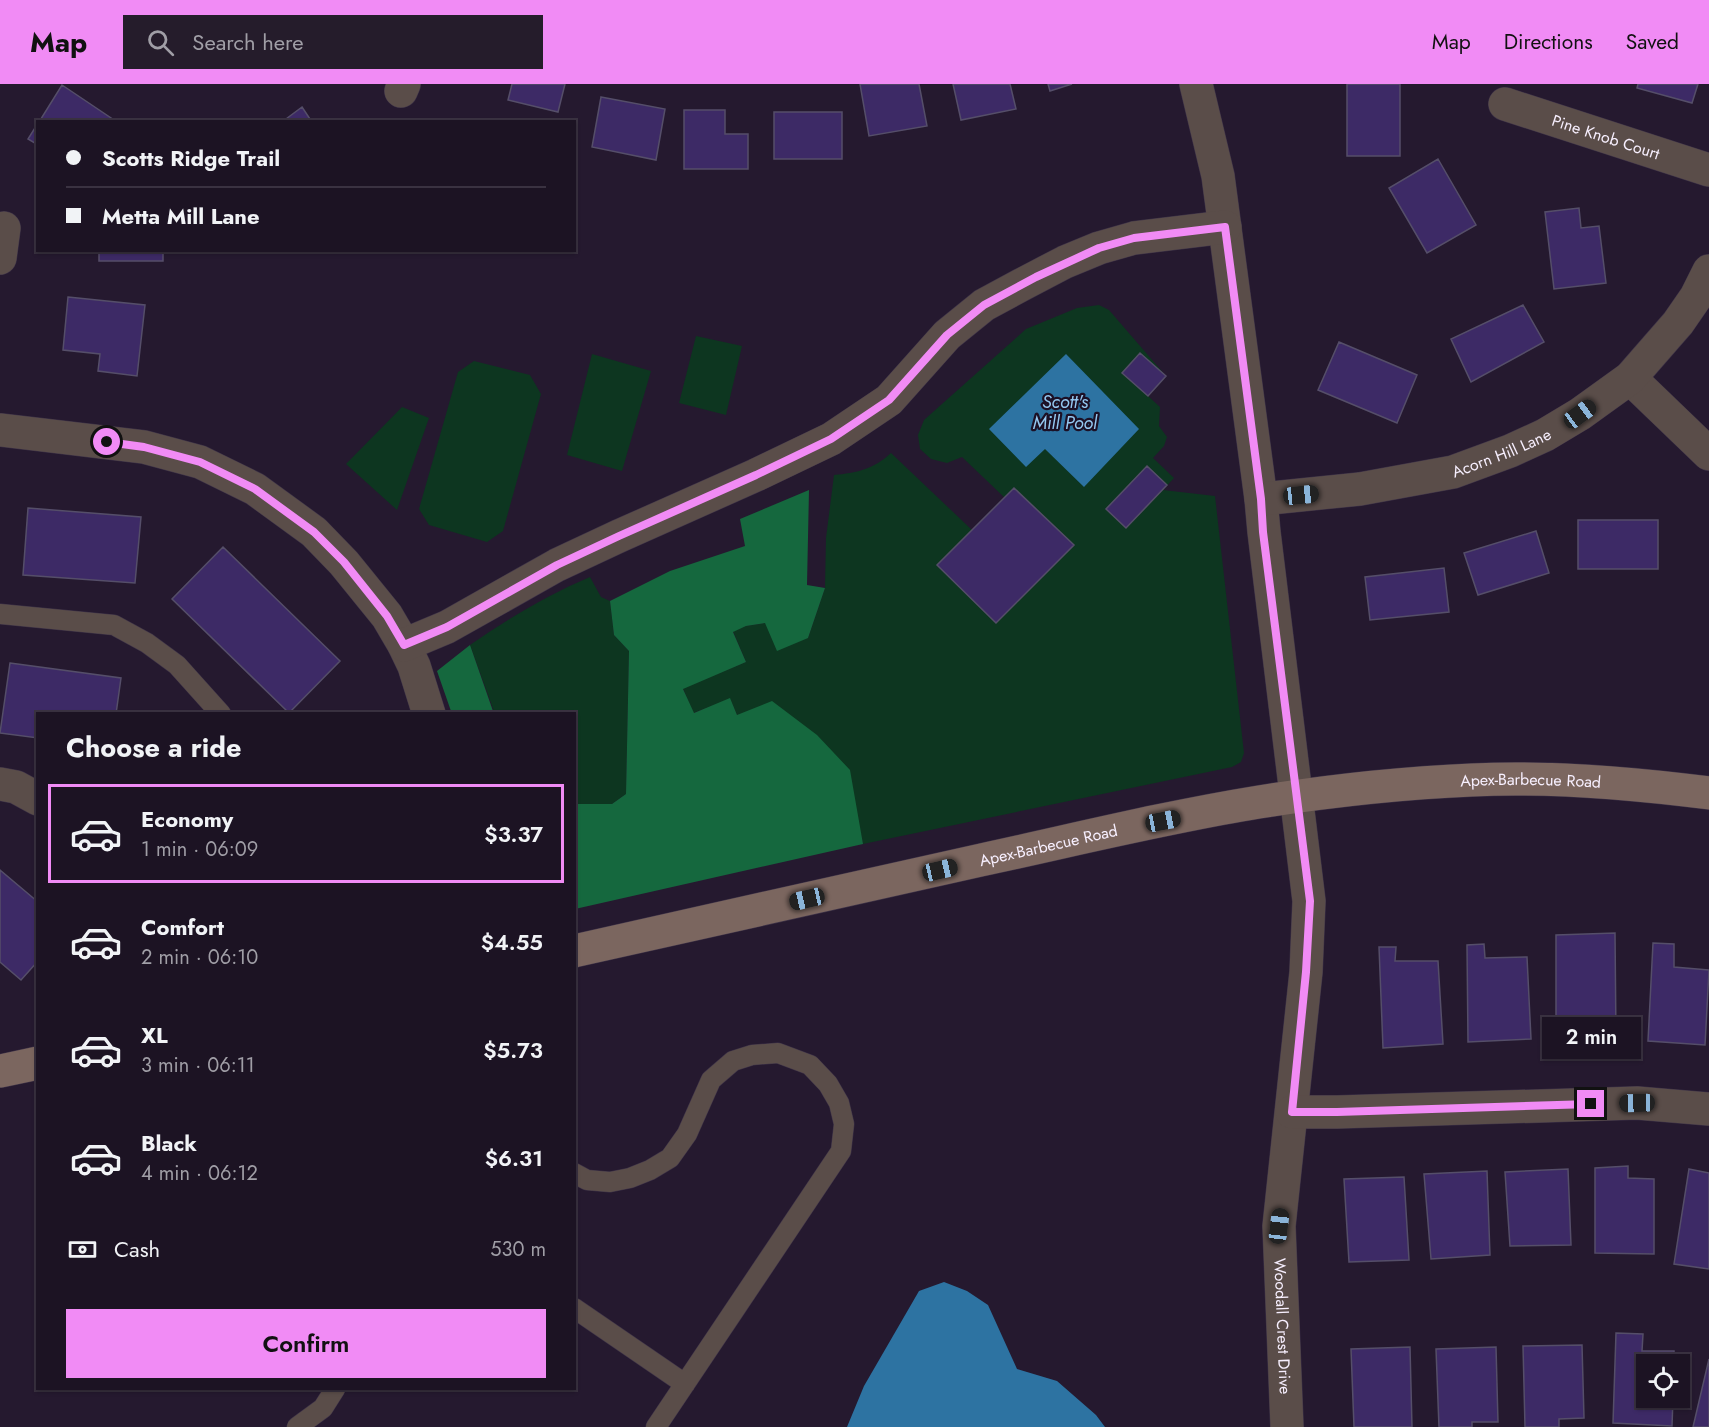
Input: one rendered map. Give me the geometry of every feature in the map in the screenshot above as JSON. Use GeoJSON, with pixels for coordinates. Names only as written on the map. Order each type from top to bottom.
{"type":"FeatureCollection","features":[{"type":"Feature","properties":{"kind":"street","name":"Woodall Crest Drive"},"geometry":{"type":"LineString","coordinates":[[1196,84],[1218,176],[1261,499],[1263,532],[1308,884],[1310,920],[1279,1226],[1287,1427]]}},
{"type":"Feature","properties":{"kind":"street","name":"Pine Knob Court"},"geometry":{"type":"LineString","coordinates":[[1505,104],[1709,170]]}},
{"type":"Feature","properties":{"kind":"street"},"geometry":{"type":"LineString","coordinates":[[404,645],[447,627],[557,565],[831,439],[889,400],[947,335],[984,305],[1065,262],[1099,248],[1134,238],[1225,227]]}},
{"type":"Feature","properties":{"kind":"street","name":"Acorn Hill Lane"},"geometry":{"type":"LineString","coordinates":[[1261,499],[1360,489],[1453,472],[1545,435],[1580,414],[1630,378],[1678,323],[1696,297],[1709,271]]}},
{"type":"Feature","properties":{"kind":"street"},"geometry":{"type":"LineString","coordinates":[[1630,378],[1709,454]]}},
{"type":"Feature","properties":{"kind":"street"},"geometry":{"type":"LineString","coordinates":[[0,430],[144,447],[200,462],[255,489],[314,532],[344,562],[387,616],[414,666],[428,712]]}},
{"type":"Feature","properties":{"kind":"street","name":"Apex-Barbecue Road"},"geometry":{"type":"LineString","coordinates":[[576,951],[1116,830],[1296,797],[1370,788],[1474,780],[1578,780],[1709,793]]}},
{"type":"Feature","properties":{"kind":"street"},"geometry":{"type":"LineString","coordinates":[[0,784],[16,787],[36,799]]}},
{"type":"Feature","properties":{"kind":"street"},"geometry":{"type":"LineString","coordinates":[[0,1071],[36,1063]]}},
{"type":"Feature","properties":{"kind":"street"},"geometry":{"type":"LineString","coordinates":[[1292,1112],[1637,1103],[1709,1109]]}},
{"type":"Feature","properties":{"kind":"lane"},"geometry":{"type":"LineString","coordinates":[[0,614],[114,625],[177,665],[219,712]]}},
{"type":"Feature","properties":{"kind":"lane"},"geometry":{"type":"LineString","coordinates":[[576,1174],[587,1180],[610,1182],[630,1178],[670,1158],[687,1134],[711,1080],[733,1061],[752,1055],[778,1053],[810,1065],[828,1084],[839,1103],[844,1124],[841,1151],[656,1427]]}},
{"type":"Feature","properties":{"kind":"lane"},"geometry":{"type":"LineString","coordinates":[[576,1309],[685,1384]]}},
{"type":"Feature","properties":{"kind":"lane"},"geometry":{"type":"LineString","coordinates":[[297,1427],[323,1408],[334,1390]]}},
{"type":"Feature","properties":{"kind":"green space"},"geometry":{"type":"Polygon","coordinates":[[[1099,305],[1109,310],[1166,376],[1148,396],[1160,407],[1159,426],[1167,437],[1164,446],[1153,458],[1174,478],[1163,490],[1215,496],[1244,753],[1241,762],[1232,767],[863,844],[857,815],[737,715],[730,699],[693,713],[683,688],[746,662],[733,631],[765,623],[808,638],[825,588],[826,538],[834,475],[864,469],[878,463],[891,453],[972,530],[937,565],[995,622],[1005,498],[962,457],[947,463],[931,459],[920,449],[918,435],[924,420],[1026,329],[1077,308],[1099,305]]]}},
{"type":"Feature","properties":{"kind":"green space"},"geometry":{"type":"Polygon","coordinates":[[[696,336],[742,346],[726,415],[679,403],[696,336]]]}},
{"type":"Feature","properties":{"kind":"green space"},"geometry":{"type":"Polygon","coordinates":[[[592,354],[651,371],[622,471],[567,455],[592,354]]]}},
{"type":"Feature","properties":{"kind":"green space"},"geometry":{"type":"Polygon","coordinates":[[[474,361],[530,375],[541,394],[503,531],[487,542],[429,525],[419,509],[458,372],[474,361]]]}},
{"type":"Feature","properties":{"kind":"green space"},"geometry":{"type":"Polygon","coordinates":[[[402,407],[429,418],[397,510],[346,464],[402,407]]]}},
{"type":"Feature","properties":{"kind":"green space"},"geometry":{"type":"Polygon","coordinates":[[[809,490],[807,585],[825,588],[808,638],[777,651],[765,623],[746,626],[733,632],[746,662],[683,689],[694,713],[730,698],[737,715],[772,701],[817,735],[850,770],[863,844],[576,909],[576,804],[612,804],[626,794],[629,651],[614,635],[610,601],[670,571],[745,546],[740,519],[809,490]]]}},
{"type":"Feature","properties":{"kind":"green space"},"geometry":{"type":"Polygon","coordinates":[[[590,577],[601,597],[610,601],[614,635],[629,651],[626,794],[612,804],[576,804],[576,712],[494,712],[470,645],[558,592],[590,577]]]}},
{"type":"Feature","properties":{"kind":"green space"},"geometry":{"type":"Polygon","coordinates":[[[470,645],[493,712],[451,712],[437,671],[470,645]]]}},
{"type":"Feature","properties":{"kind":"water","name":"Scott's Mill Pool"},"geometry":{"type":"Polygon","coordinates":[[[1066,354],[1139,429],[1084,487],[1045,449],[1026,467],[989,429],[1066,354]]]}},
{"type":"Feature","properties":{"kind":"water"},"geometry":{"type":"Polygon","coordinates":[[[944,1282],[967,1291],[988,1305],[1017,1369],[1057,1381],[1096,1415],[1105,1427],[847,1427],[864,1386],[919,1291],[944,1282]]]}},
{"type":"Feature","properties":{"kind":"building"},"geometry":{"type":"Polygon","coordinates":[[[512,84],[565,84],[558,112],[508,100],[512,84]]]}},
{"type":"Feature","properties":{"kind":"building"},"geometry":{"type":"Polygon","coordinates":[[[860,84],[919,84],[927,126],[869,136],[860,84]]]}},
{"type":"Feature","properties":{"kind":"building"},"geometry":{"type":"Polygon","coordinates":[[[953,84],[1010,84],[1016,109],[961,120],[953,84]]]}},
{"type":"Feature","properties":{"kind":"building"},"geometry":{"type":"Polygon","coordinates":[[[1048,84],[1072,84],[1050,91],[1048,84]]]}},
{"type":"Feature","properties":{"kind":"building"},"geometry":{"type":"Polygon","coordinates":[[[1347,84],[1400,84],[1400,156],[1347,156],[1347,84]]]}},
{"type":"Feature","properties":{"kind":"building"},"geometry":{"type":"Polygon","coordinates":[[[1638,84],[1698,84],[1692,103],[1637,88],[1638,84]]]}},
{"type":"Feature","properties":{"kind":"building"},"geometry":{"type":"Polygon","coordinates":[[[62,85],[114,120],[40,120],[62,85]]]}},
{"type":"Feature","properties":{"kind":"building"},"geometry":{"type":"Polygon","coordinates":[[[601,97],[665,109],[656,160],[592,147],[601,97]]]}},
{"type":"Feature","properties":{"kind":"building"},"geometry":{"type":"Polygon","coordinates":[[[302,107],[311,120],[285,120],[302,107]]]}},
{"type":"Feature","properties":{"kind":"building"},"geometry":{"type":"Polygon","coordinates":[[[684,110],[725,110],[725,134],[748,134],[748,169],[684,169],[684,110]]]}},
{"type":"Feature","properties":{"kind":"building"},"geometry":{"type":"Polygon","coordinates":[[[774,112],[842,112],[842,159],[774,159],[774,112]]]}},
{"type":"Feature","properties":{"kind":"building"},"geometry":{"type":"Polygon","coordinates":[[[36,126],[36,144],[28,139],[36,126]]]}},
{"type":"Feature","properties":{"kind":"building"},"geometry":{"type":"Polygon","coordinates":[[[1438,159],[1476,225],[1427,253],[1389,188],[1438,159]]]}},
{"type":"Feature","properties":{"kind":"building"},"geometry":{"type":"Polygon","coordinates":[[[1579,208],[1581,228],[1599,226],[1606,283],[1554,289],[1545,212],[1579,208]]]}},
{"type":"Feature","properties":{"kind":"building"},"geometry":{"type":"Polygon","coordinates":[[[99,252],[163,252],[163,261],[99,261],[99,252]]]}},
{"type":"Feature","properties":{"kind":"building"},"geometry":{"type":"Polygon","coordinates":[[[68,297],[145,305],[137,376],[98,371],[100,354],[63,350],[68,297]]]}},
{"type":"Feature","properties":{"kind":"building"},"geometry":{"type":"Polygon","coordinates":[[[1523,305],[1544,342],[1471,382],[1451,339],[1523,305]]]}},
{"type":"Feature","properties":{"kind":"building"},"geometry":{"type":"Polygon","coordinates":[[[1339,342],[1417,375],[1397,423],[1318,390],[1339,342]]]}},
{"type":"Feature","properties":{"kind":"building"},"geometry":{"type":"Polygon","coordinates":[[[1140,353],[1166,376],[1148,396],[1122,373],[1140,353]]]}},
{"type":"Feature","properties":{"kind":"building"},"geometry":{"type":"Polygon","coordinates":[[[1147,466],[1167,485],[1126,528],[1106,509],[1147,466]]]}},
{"type":"Feature","properties":{"kind":"building"},"geometry":{"type":"Polygon","coordinates":[[[1014,488],[1074,545],[996,623],[937,565],[1014,488]]]}},
{"type":"Feature","properties":{"kind":"building"},"geometry":{"type":"Polygon","coordinates":[[[28,508],[141,517],[135,583],[23,575],[28,508]]]}},
{"type":"Feature","properties":{"kind":"building"},"geometry":{"type":"Polygon","coordinates":[[[1578,520],[1658,520],[1658,569],[1578,569],[1578,520]]]}},
{"type":"Feature","properties":{"kind":"building"},"geometry":{"type":"Polygon","coordinates":[[[1536,531],[1549,573],[1478,595],[1464,553],[1536,531]]]}},
{"type":"Feature","properties":{"kind":"building"},"geometry":{"type":"Polygon","coordinates":[[[223,547],[340,661],[288,712],[172,599],[223,547]]]}},
{"type":"Feature","properties":{"kind":"building"},"geometry":{"type":"Polygon","coordinates":[[[1444,568],[1449,612],[1370,620],[1365,577],[1444,568]]]}},
{"type":"Feature","properties":{"kind":"building"},"geometry":{"type":"Polygon","coordinates":[[[10,663],[121,678],[116,712],[36,712],[36,738],[0,733],[10,663]]]}},
{"type":"Feature","properties":{"kind":"building"},"geometry":{"type":"Polygon","coordinates":[[[0,870],[36,900],[36,963],[21,980],[0,962],[0,870]]]}},
{"type":"Feature","properties":{"kind":"building"},"geometry":{"type":"Polygon","coordinates":[[[1615,933],[1616,1037],[1556,1038],[1556,935],[1615,933]]]}},
{"type":"Feature","properties":{"kind":"building"},"geometry":{"type":"Polygon","coordinates":[[[1653,943],[1674,944],[1674,967],[1709,970],[1705,1045],[1648,1041],[1653,943]]]}},
{"type":"Feature","properties":{"kind":"building"},"geometry":{"type":"Polygon","coordinates":[[[1484,944],[1485,958],[1527,957],[1531,1039],[1468,1042],[1467,945],[1484,944]]]}},
{"type":"Feature","properties":{"kind":"building"},"geometry":{"type":"Polygon","coordinates":[[[1379,947],[1396,947],[1395,961],[1438,961],[1443,1044],[1383,1048],[1379,947]]]}},
{"type":"Feature","properties":{"kind":"building"},"geometry":{"type":"Polygon","coordinates":[[[1628,1166],[1628,1178],[1654,1179],[1654,1254],[1595,1253],[1595,1168],[1628,1166]]]}},
{"type":"Feature","properties":{"kind":"building"},"geometry":{"type":"Polygon","coordinates":[[[1568,1169],[1571,1245],[1510,1246],[1505,1172],[1568,1169]]]}},
{"type":"Feature","properties":{"kind":"building"},"geometry":{"type":"Polygon","coordinates":[[[1689,1169],[1709,1173],[1709,1269],[1674,1264],[1689,1169]]]}},
{"type":"Feature","properties":{"kind":"building"},"geometry":{"type":"Polygon","coordinates":[[[1487,1171],[1490,1255],[1431,1259],[1424,1174],[1487,1171]]]}},
{"type":"Feature","properties":{"kind":"building"},"geometry":{"type":"Polygon","coordinates":[[[1404,1177],[1409,1260],[1349,1262],[1344,1179],[1404,1177]]]}},
{"type":"Feature","properties":{"kind":"building"},"geometry":{"type":"Polygon","coordinates":[[[1616,1333],[1643,1334],[1642,1351],[1674,1351],[1674,1354],[1636,1354],[1636,1408],[1673,1408],[1672,1426],[1613,1423],[1616,1333]]]}},
{"type":"Feature","properties":{"kind":"building"},"geometry":{"type":"Polygon","coordinates":[[[1582,1345],[1584,1418],[1559,1419],[1559,1427],[1525,1427],[1523,1346],[1582,1345]]]}},
{"type":"Feature","properties":{"kind":"building"},"geometry":{"type":"Polygon","coordinates":[[[1410,1347],[1412,1427],[1354,1427],[1351,1349],[1410,1347]]]}},
{"type":"Feature","properties":{"kind":"building"},"geometry":{"type":"Polygon","coordinates":[[[1496,1347],[1498,1422],[1472,1422],[1472,1427],[1439,1427],[1436,1349],[1496,1347]]]}},
{"type":"Feature","properties":{"kind":"building"},"geometry":{"type":"Polygon","coordinates":[[[1709,1359],[1709,1427],[1693,1427],[1709,1359]]]}},
{"type":"Feature","properties":{"kind":"route"},"geometry":{"type":"LineString","coordinates":[[107,442],[144,447],[200,462],[255,489],[314,532],[344,562],[387,616],[404,645],[447,627],[557,565],[831,439],[889,400],[947,335],[984,305],[1065,262],[1099,248],[1134,238],[1225,227],[1310,901],[1306,972],[1292,1112],[1591,1104]]}}]}
